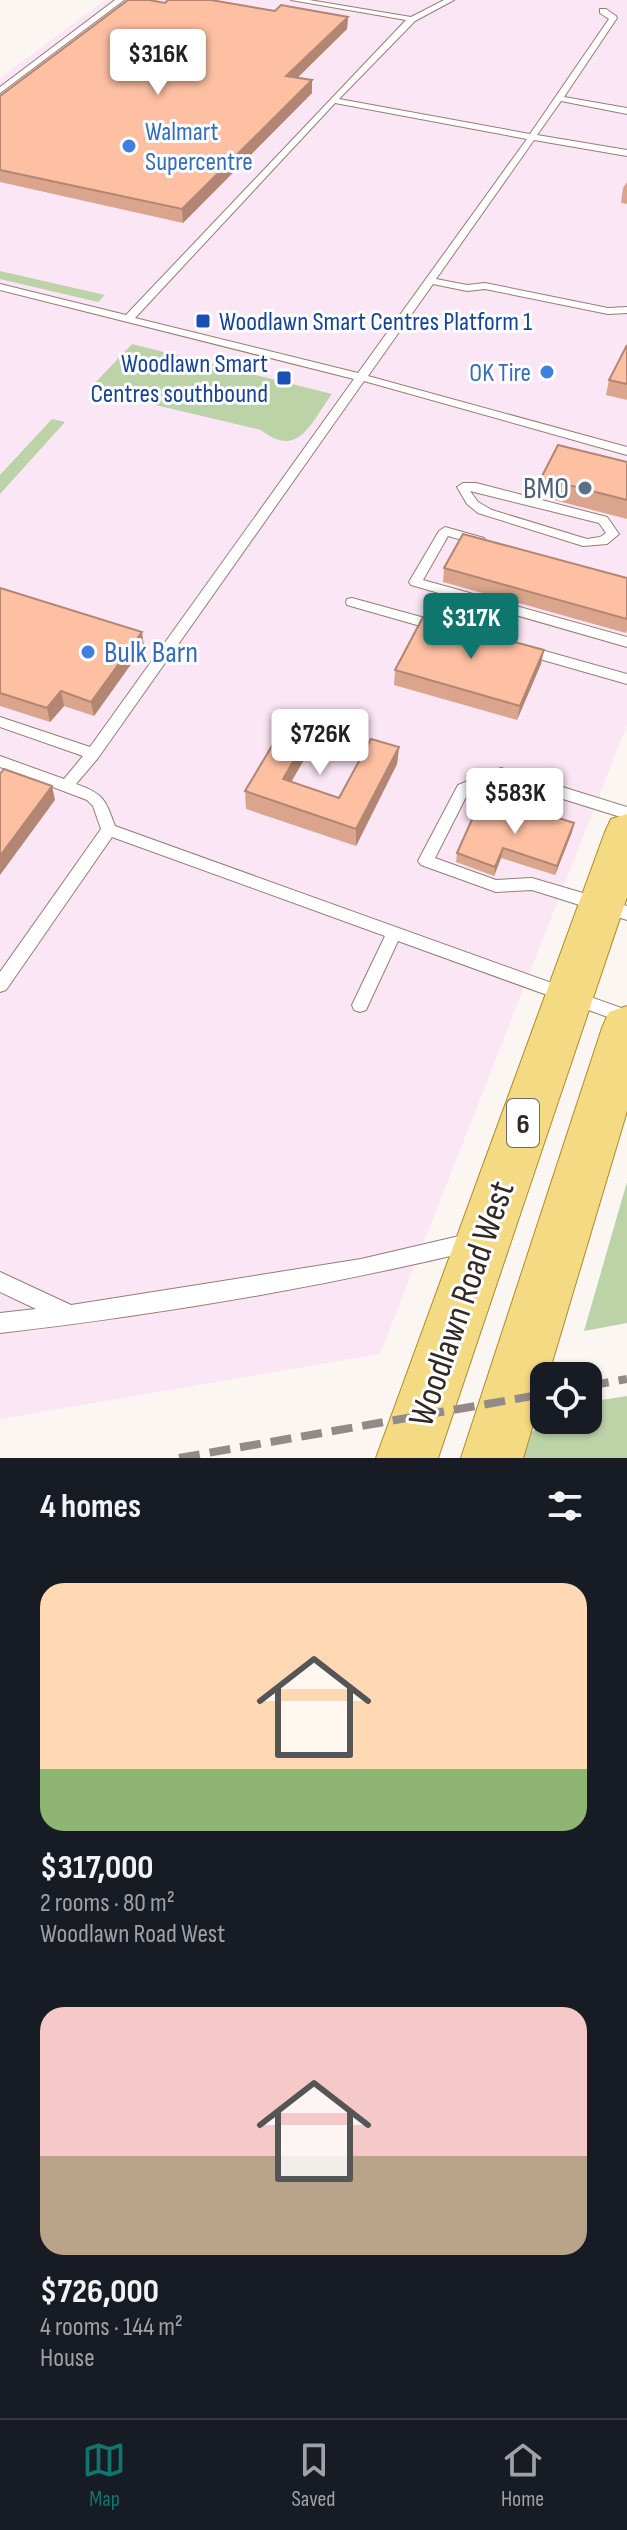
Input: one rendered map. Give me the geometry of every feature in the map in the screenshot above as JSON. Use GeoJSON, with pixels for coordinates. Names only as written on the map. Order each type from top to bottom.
{"type":"FeatureCollection","features":[{"type":"Feature","properties":{"kind":"main road","name":"Woodlawn Road West"},"geometry":{"type":"LineString","coordinates":[[407,1458],[567,995],[614,909],[627,832]]}},
{"type":"Feature","properties":{"kind":"main road"},"geometry":{"type":"LineString","coordinates":[[492,1458],[627,1028]]}},
{"type":"Feature","properties":{"kind":"lane"},"geometry":{"type":"LineString","coordinates":[[0,91],[120,0]]}},
{"type":"Feature","properties":{"kind":"lane"},"geometry":{"type":"LineString","coordinates":[[295,0],[412,19]]}},
{"type":"Feature","properties":{"kind":"lane"},"geometry":{"type":"LineString","coordinates":[[344,8],[352,0]]}},
{"type":"Feature","properties":{"kind":"lane"},"geometry":{"type":"LineString","coordinates":[[128,319],[412,19],[450,0]]}},
{"type":"Feature","properties":{"kind":"lane"},"geometry":{"type":"LineString","coordinates":[[68,784],[93,754],[532,137],[613,18],[603,11]]}},
{"type":"Feature","properties":{"kind":"lane"},"geometry":{"type":"LineString","coordinates":[[557,98],[627,111]]}},
{"type":"Feature","properties":{"kind":"lane"},"geometry":{"type":"LineString","coordinates":[[333,100],[627,153]]}},
{"type":"Feature","properties":{"kind":"lane"},"geometry":{"type":"LineString","coordinates":[[429,280],[467,288],[485,286],[608,311],[627,310]]}},
{"type":"Feature","properties":{"kind":"lane"},"geometry":{"type":"LineString","coordinates":[[0,287],[360,377],[627,451]]}},
{"type":"Feature","properties":{"kind":"lane"},"geometry":{"type":"LineString","coordinates":[[463,487],[476,487],[603,520],[613,534],[603,541],[587,543],[480,511],[468,500],[463,487]]}},
{"type":"Feature","properties":{"kind":"lane"},"geometry":{"type":"LineString","coordinates":[[490,544],[445,531],[415,582],[627,642]]}},
{"type":"Feature","properties":{"kind":"lane"},"geometry":{"type":"LineString","coordinates":[[352,602],[454,631]]}},
{"type":"Feature","properties":{"kind":"lane"},"geometry":{"type":"LineString","coordinates":[[513,647],[627,679]]}},
{"type":"Feature","properties":{"kind":"lane"},"geometry":{"type":"LineString","coordinates":[[0,722],[93,754]]}},
{"type":"Feature","properties":{"kind":"lane"},"geometry":{"type":"LineString","coordinates":[[0,761],[68,784],[99,803],[109,830],[627,1017]]}},
{"type":"Feature","properties":{"kind":"lane"},"geometry":{"type":"LineString","coordinates":[[614,909],[532,884],[496,886],[426,861],[463,789],[501,774],[627,813]]}},
{"type":"Feature","properties":{"kind":"lane"},"geometry":{"type":"LineString","coordinates":[[0,985],[109,830]]}},
{"type":"Feature","properties":{"kind":"lane"},"geometry":{"type":"LineString","coordinates":[[360,1005],[394,933]]}},
{"type":"Feature","properties":{"kind":"lane"},"geometry":{"type":"LineString","coordinates":[[0,1323],[70,1315],[336,1272],[481,1241]]}},
{"type":"Feature","properties":{"kind":"lane"},"geometry":{"type":"LineString","coordinates":[[0,1282],[70,1315]]}},
{"type":"Feature","properties":{"kind":"shaded area"},"geometry":{"type":"Polygon","coordinates":[[[105,0],[627,0],[627,725],[380,1354],[0,1419],[0,78],[105,0]]]}},
{"type":"Feature","properties":{"kind":"green space"},"geometry":{"type":"Polygon","coordinates":[[[0,271],[105,295],[98,302],[0,279],[0,271]]]}},
{"type":"Feature","properties":{"kind":"green space"},"geometry":{"type":"Polygon","coordinates":[[[132,344],[332,394],[303,434],[285,441],[261,430],[96,391],[93,385],[132,344]]]}},
{"type":"Feature","properties":{"kind":"green space"},"geometry":{"type":"Polygon","coordinates":[[[52,419],[65,422],[0,494],[0,475],[52,419]]]}},
{"type":"Feature","properties":{"kind":"green space"},"geometry":{"type":"Polygon","coordinates":[[[627,1182],[627,1323],[584,1331],[627,1182]]]}},
{"type":"Feature","properties":{"kind":"green space"},"geometry":{"type":"Polygon","coordinates":[[[627,1396],[627,1458],[519,1458],[526,1435],[530,1433],[602,1434],[602,1400],[627,1396]]]}},
{"type":"Feature","properties":{"kind":"building","name":"Walmart Supercentre"},"geometry":{"type":"Polygon","coordinates":[[[128,0],[165,3],[168,0],[211,0],[275,11],[281,5],[348,17],[286,76],[312,80],[182,209],[0,170],[0,96],[128,0]]]}},
{"type":"Feature","properties":{"kind":"building"},"geometry":{"type":"Polygon","coordinates":[[[627,345],[627,384],[609,380],[627,345]]]}},
{"type":"Feature","properties":{"kind":"building"},"geometry":{"type":"Polygon","coordinates":[[[558,445],[627,462],[627,500],[541,478],[558,445]]]}},
{"type":"Feature","properties":{"kind":"building"},"geometry":{"type":"Polygon","coordinates":[[[463,534],[627,578],[627,619],[444,568],[463,534]]]}},
{"type":"Feature","properties":{"kind":"building"},"geometry":{"type":"Polygon","coordinates":[[[0,588],[142,632],[91,702],[61,691],[47,708],[0,693],[0,588]]]}},
{"type":"Feature","properties":{"kind":"building"},"geometry":{"type":"Polygon","coordinates":[[[423,617],[544,650],[520,706],[395,670],[423,617]]]}},
{"type":"Feature","properties":{"kind":"building"},"geometry":{"type":"Polygon","coordinates":[[[291,714],[316,722],[283,779],[339,798],[371,739],[399,747],[356,829],[245,791],[291,714]]]}},
{"type":"Feature","properties":{"kind":"building"},"geometry":{"type":"Polygon","coordinates":[[[4,769],[52,786],[0,856],[0,774],[4,769]]]}},
{"type":"Feature","properties":{"kind":"building"},"geometry":{"type":"Polygon","coordinates":[[[478,806],[516,818],[521,806],[574,823],[557,866],[503,848],[495,867],[457,853],[478,806]]]}},
{"type":"Feature","properties":{"kind":"railway"},"geometry":{"type":"LineString","coordinates":[[602,1383],[627,1379]]}},
{"type":"Feature","properties":{"kind":"railway"},"geometry":{"type":"LineString","coordinates":[[179,1458],[530,1396]]}},
{"type":"Feature","properties":{"kind":"place","name":"Walmart Supercentre"},"geometry":{"type":"Point","coordinates":[129,146]}},
{"type":"Feature","properties":{"kind":"place","name":"Woodlawn Smart Centres Platform 1"},"geometry":{"type":"Point","coordinates":[203,321]}},
{"type":"Feature","properties":{"kind":"place","name":"OK Tire"},"geometry":{"type":"Point","coordinates":[547,372]}},
{"type":"Feature","properties":{"kind":"place","name":"Woodlawn Smart Centres southbound"},"geometry":{"type":"Point","coordinates":[284,378]}},
{"type":"Feature","properties":{"kind":"place","name":"BMO"},"geometry":{"type":"Point","coordinates":[585,488]}},
{"type":"Feature","properties":{"kind":"place","name":"Bulk Barn"},"geometry":{"type":"Point","coordinates":[88,652]}}]}
